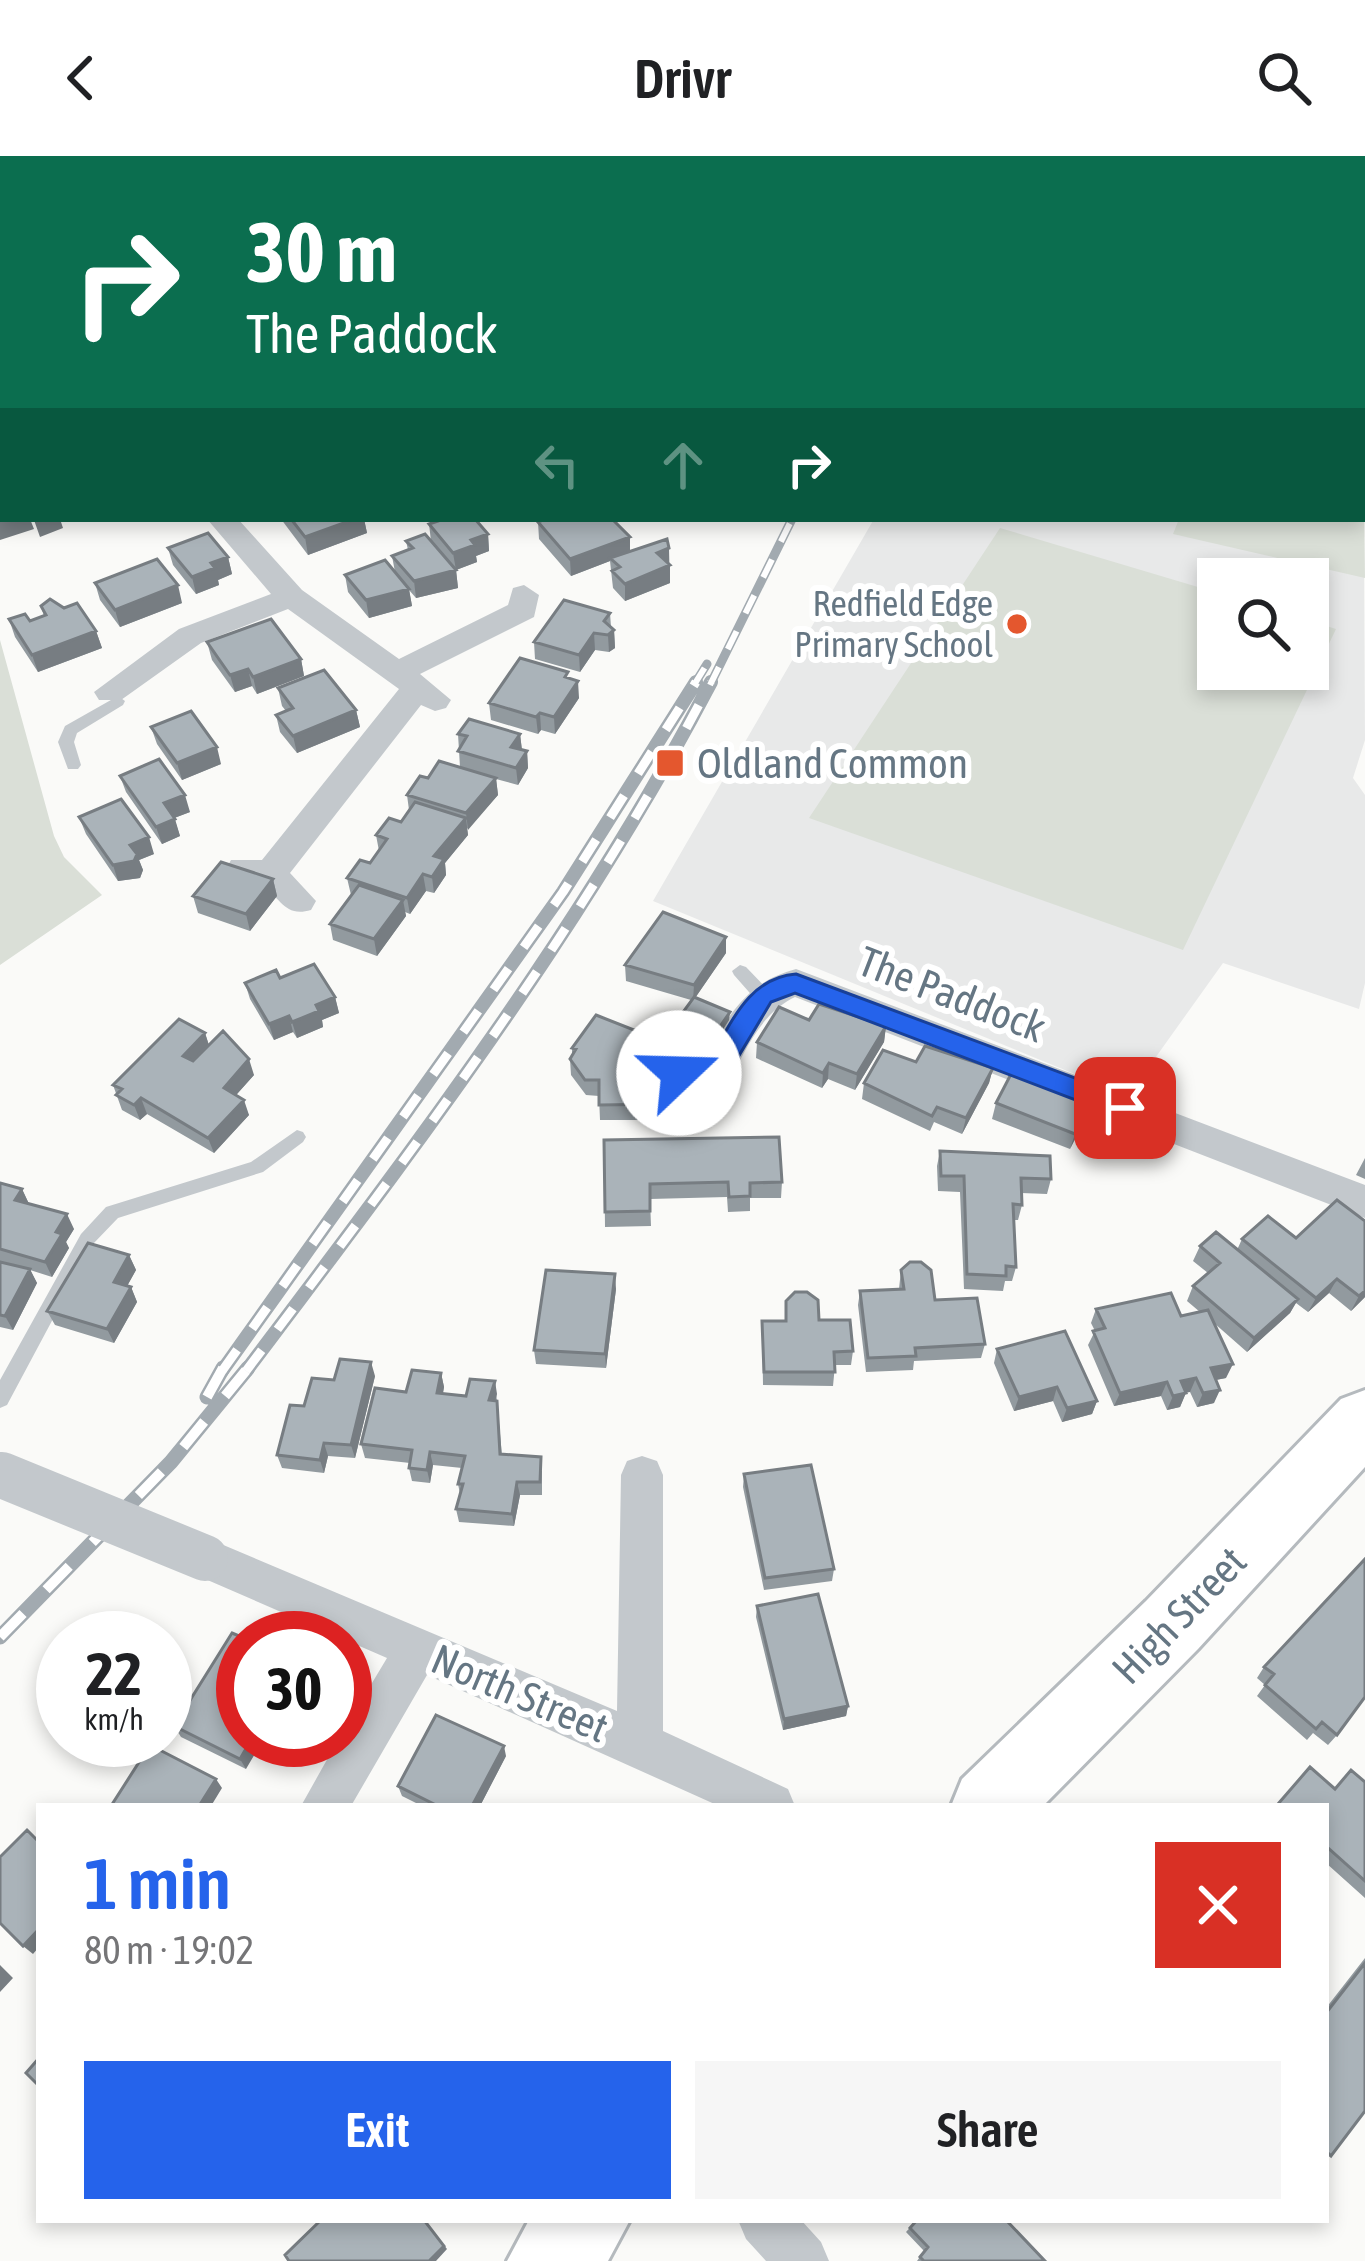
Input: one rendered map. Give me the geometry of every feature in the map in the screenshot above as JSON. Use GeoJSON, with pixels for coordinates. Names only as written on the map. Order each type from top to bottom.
{"type":"FeatureCollection","features":[{"type":"Feature","properties":{"kind":"main road","name":"High Street"},"geometry":{"type":"LineString","coordinates":[[992,1803],[1172,1625],[1365,1420]]}},
{"type":"Feature","properties":{"kind":"main road"},"geometry":{"type":"LineString","coordinates":[[550,2261],[584,2223]]}},
{"type":"Feature","properties":{"kind":"street"},"geometry":{"type":"LineString","coordinates":[[225,522],[291,597],[416,687]]}},
{"type":"Feature","properties":{"kind":"street"},"geometry":{"type":"LineString","coordinates":[[270,874],[416,687],[523,610],[524,595]]}},
{"type":"Feature","properties":{"kind":"street"},"geometry":{"type":"LineString","coordinates":[[112,694],[190,635],[291,597]]}},
{"type":"Feature","properties":{"kind":"street"},"geometry":{"type":"LineString","coordinates":[[228,866],[270,874],[299,901]]}},
{"type":"Feature","properties":{"kind":"street","name":"The Paddock"},"geometry":{"type":"LineString","coordinates":[[679,1073],[713,1077],[751,983],[796,983],[1365,1202]]}},
{"type":"Feature","properties":{"kind":"street","name":"North Street"},"geometry":{"type":"LineString","coordinates":[[1,1475],[640,1744],[765,1803]]}},
{"type":"Feature","properties":{"kind":"street"},"geometry":{"type":"LineString","coordinates":[[640,1744],[642,1475]]}},
{"type":"Feature","properties":{"kind":"street"},"geometry":{"type":"LineString","coordinates":[[327,1803],[417,1649]]}},
{"type":"Feature","properties":{"kind":"street"},"geometry":{"type":"LineString","coordinates":[[769,2223],[802,2261]]}},
{"type":"Feature","properties":{"kind":"lane"},"geometry":{"type":"LineString","coordinates":[[73,765],[66,742],[70,730],[112,694]]}},
{"type":"Feature","properties":{"kind":"lane"},"geometry":{"type":"LineString","coordinates":[[0,1399],[68,1270],[112,1212],[257,1167],[297,1137]]}},
{"type":"Feature","properties":{"kind":"shaded area","name":"Redfield Edge Primary School"},"geometry":{"type":"Polygon","coordinates":[[[872,522],[1364,522],[1365,740],[1353,778],[1365,795],[1365,983],[1359,1009],[1223,963],[1128,1096],[653,901],[872,522]]]}},
{"type":"Feature","properties":{"kind":"shaded area"},"geometry":{"type":"Polygon","coordinates":[[[1178,522],[1364,522],[1365,578],[1329,570],[1329,558],[1278,558],[1173,534],[1178,522]]]}},
{"type":"Feature","properties":{"kind":"shaded area"},"geometry":{"type":"Polygon","coordinates":[[[1000,528],[1197,587],[1197,690],[1307,690],[1183,950],[809,818],[1000,528]]]}},
{"type":"Feature","properties":{"kind":"shaded area"},"geometry":{"type":"Polygon","coordinates":[[[0,640],[54,836],[64,857],[102,895],[0,965],[0,640]]]}},
{"type":"Feature","properties":{"kind":"building"},"geometry":{"type":"Polygon","coordinates":[[[293,522],[347,522],[305,537],[293,522]]]}},
{"type":"Feature","properties":{"kind":"building"},"geometry":{"type":"Polygon","coordinates":[[[478,522],[488,534],[453,553],[429,524],[478,522]]]}},
{"type":"Feature","properties":{"kind":"building"},"geometry":{"type":"Polygon","coordinates":[[[538,522],[615,522],[630,537],[570,559],[538,522]]]}},
{"type":"Feature","properties":{"kind":"building"},"geometry":{"type":"Polygon","coordinates":[[[208,533],[228,557],[192,577],[168,548],[208,533]]]}},
{"type":"Feature","properties":{"kind":"building"},"geometry":{"type":"Polygon","coordinates":[[[425,534],[456,570],[414,581],[392,556],[413,548],[406,541],[425,534]]]}},
{"type":"Feature","properties":{"kind":"building"},"geometry":{"type":"Polygon","coordinates":[[[667,539],[669,548],[657,553],[670,565],[625,584],[612,571],[620,567],[610,558],[667,539]]]}},
{"type":"Feature","properties":{"kind":"building"},"geometry":{"type":"Polygon","coordinates":[[[157,559],[178,585],[115,610],[95,583],[157,559]]]}},
{"type":"Feature","properties":{"kind":"building"},"geometry":{"type":"Polygon","coordinates":[[[385,560],[409,589],[366,600],[345,575],[385,560]]]}},
{"type":"Feature","properties":{"kind":"building"},"geometry":{"type":"Polygon","coordinates":[[[50,599],[64,608],[77,603],[96,631],[32,655],[9,619],[25,614],[30,621],[46,615],[41,606],[50,599]]]}},
{"type":"Feature","properties":{"kind":"building"},"geometry":{"type":"Polygon","coordinates":[[[564,600],[610,613],[604,621],[614,630],[608,635],[594,633],[579,655],[534,642],[564,600]]]}},
{"type":"Feature","properties":{"kind":"building"},"geometry":{"type":"Polygon","coordinates":[[[271,619],[301,659],[253,677],[248,669],[230,675],[207,642],[271,619]]]}},
{"type":"Feature","properties":{"kind":"building"},"geometry":{"type":"Polygon","coordinates":[[[520,658],[568,672],[565,677],[578,681],[554,717],[540,713],[536,717],[489,703],[520,658]]]}},
{"type":"Feature","properties":{"kind":"building"},"geometry":{"type":"Polygon","coordinates":[[[324,670],[356,710],[293,736],[276,715],[293,708],[278,688],[324,670]]]}},
{"type":"Feature","properties":{"kind":"building"},"geometry":{"type":"Polygon","coordinates":[[[191,711],[217,747],[177,763],[151,727],[191,711]]]}},
{"type":"Feature","properties":{"kind":"building"},"geometry":{"type":"Polygon","coordinates":[[[469,719],[520,734],[511,747],[527,751],[516,768],[458,751],[467,736],[458,734],[469,719]]]}},
{"type":"Feature","properties":{"kind":"building"},"geometry":{"type":"Polygon","coordinates":[[[159,759],[185,795],[164,803],[175,819],[156,827],[120,776],[159,759]]]}},
{"type":"Feature","properties":{"kind":"building"},"geometry":{"type":"Polygon","coordinates":[[[439,761],[496,778],[466,813],[407,795],[420,776],[428,778],[439,761]]]}},
{"type":"Feature","properties":{"kind":"building"},"geometry":{"type":"Polygon","coordinates":[[[121,799],[149,837],[130,845],[137,854],[134,861],[113,865],[79,817],[121,799]]]}},
{"type":"Feature","properties":{"kind":"building"},"geometry":{"type":"Polygon","coordinates":[[[415,802],[466,818],[434,856],[444,859],[432,877],[423,874],[407,898],[347,878],[360,860],[370,863],[387,839],[376,835],[389,818],[401,822],[415,802]]]}},
{"type":"Feature","properties":{"kind":"building"},"geometry":{"type":"Polygon","coordinates":[[[221,862],[273,879],[246,914],[193,896],[221,862]]]}},
{"type":"Feature","properties":{"kind":"building"},"geometry":{"type":"Polygon","coordinates":[[[359,885],[403,900],[374,939],[330,924],[359,885]]]}},
{"type":"Feature","properties":{"kind":"building"},"geometry":{"type":"Polygon","coordinates":[[[663,912],[726,937],[694,985],[625,965],[663,912]]]}},
{"type":"Feature","properties":{"kind":"building"},"geometry":{"type":"Polygon","coordinates":[[[314,964],[335,997],[316,1005],[319,1011],[292,1022],[289,1016],[269,1024],[245,983],[276,970],[280,978],[314,964]]]}},
{"type":"Feature","properties":{"kind":"building"},"geometry":{"type":"Polygon","coordinates":[[[694,997],[730,1012],[710,1041],[673,1026],[694,997]]]}},
{"type":"Feature","properties":{"kind":"building"},"geometry":{"type":"Polygon","coordinates":[[[819,1004],[886,1026],[857,1074],[829,1063],[823,1073],[757,1042],[779,1007],[809,1020],[819,1004]]]}},
{"type":"Feature","properties":{"kind":"building"},"geometry":{"type":"Polygon","coordinates":[[[596,1015],[657,1039],[657,1072],[669,1073],[669,1104],[599,1105],[599,1080],[585,1080],[570,1059],[576,1049],[572,1048],[596,1015]]]}},
{"type":"Feature","properties":{"kind":"building"},"geometry":{"type":"Polygon","coordinates":[[[179,1019],[205,1033],[183,1056],[193,1061],[223,1031],[249,1059],[224,1088],[244,1100],[208,1138],[141,1098],[134,1105],[116,1095],[122,1089],[113,1085],[179,1019]]]}},
{"type":"Feature","properties":{"kind":"building"},"geometry":{"type":"Polygon","coordinates":[[[925,1046],[993,1068],[966,1118],[937,1107],[932,1116],[864,1083],[883,1050],[916,1062],[925,1046]]]}},
{"type":"Feature","properties":{"kind":"building"},"geometry":{"type":"Polygon","coordinates":[[[1011,1074],[1090,1103],[1075,1134],[996,1103],[1011,1074]]]}},
{"type":"Feature","properties":{"kind":"building"},"geometry":{"type":"Polygon","coordinates":[[[779,1137],[782,1182],[750,1183],[750,1196],[729,1197],[728,1182],[650,1184],[650,1211],[605,1212],[604,1140],[779,1137]]]}},
{"type":"Feature","properties":{"kind":"building"},"geometry":{"type":"Polygon","coordinates":[[[940,1151],[1050,1156],[1051,1179],[1021,1178],[1022,1205],[1013,1204],[1016,1267],[1006,1266],[1006,1276],[967,1274],[964,1176],[941,1176],[940,1151]]]}},
{"type":"Feature","properties":{"kind":"building"},"geometry":{"type":"Polygon","coordinates":[[[0,1183],[22,1189],[15,1200],[67,1214],[56,1232],[62,1234],[45,1262],[0,1249],[0,1183]]]}},
{"type":"Feature","properties":{"kind":"building"},"geometry":{"type":"Polygon","coordinates":[[[1337,1200],[1365,1221],[1365,1291],[1359,1296],[1337,1279],[1316,1298],[1242,1239],[1268,1216],[1296,1238],[1337,1200]]]}},
{"type":"Feature","properties":{"kind":"building"},"geometry":{"type":"Polygon","coordinates":[[[1216,1232],[1298,1299],[1254,1338],[1193,1286],[1220,1263],[1200,1246],[1216,1232]]]}},
{"type":"Feature","properties":{"kind":"building"},"geometry":{"type":"Polygon","coordinates":[[[88,1243],[129,1255],[114,1282],[131,1287],[107,1329],[47,1311],[88,1243]]]}},
{"type":"Feature","properties":{"kind":"building"},"geometry":{"type":"Polygon","coordinates":[[[0,1262],[30,1269],[5,1316],[0,1315],[0,1262]]]}},
{"type":"Feature","properties":{"kind":"building"},"geometry":{"type":"Polygon","coordinates":[[[910,1262],[921,1262],[931,1270],[935,1300],[977,1298],[985,1344],[915,1348],[916,1356],[868,1358],[860,1291],[904,1289],[901,1270],[910,1262]]]}},
{"type":"Feature","properties":{"kind":"building"},"geometry":{"type":"Polygon","coordinates":[[[546,1270],[615,1274],[605,1354],[534,1350],[546,1270]]]}},
{"type":"Feature","properties":{"kind":"building"},"geometry":{"type":"Polygon","coordinates":[[[795,1292],[807,1292],[818,1300],[819,1320],[850,1320],[853,1351],[834,1352],[835,1372],[764,1372],[762,1321],[786,1321],[786,1301],[795,1292]]]}},
{"type":"Feature","properties":{"kind":"building"},"geometry":{"type":"Polygon","coordinates":[[[1171,1293],[1181,1316],[1208,1310],[1233,1364],[1211,1368],[1220,1390],[1203,1393],[1196,1378],[1181,1381],[1186,1393],[1173,1396],[1167,1382],[1120,1393],[1093,1331],[1105,1328],[1096,1309],[1171,1293]]]}},
{"type":"Feature","properties":{"kind":"building"},"geometry":{"type":"Polygon","coordinates":[[[1065,1331],[1097,1401],[1067,1408],[1057,1387],[1019,1397],[997,1349],[1065,1331]]]}},
{"type":"Feature","properties":{"kind":"building"},"geometry":{"type":"Polygon","coordinates":[[[340,1359],[371,1362],[351,1445],[324,1443],[320,1460],[277,1455],[290,1405],[304,1406],[312,1378],[334,1380],[340,1359]]]}},
{"type":"Feature","properties":{"kind":"building"},"geometry":{"type":"Polygon","coordinates":[[[412,1370],[441,1373],[437,1393],[466,1396],[470,1379],[495,1381],[489,1400],[497,1401],[500,1454],[541,1457],[540,1482],[517,1482],[512,1514],[456,1509],[465,1456],[430,1452],[427,1470],[409,1468],[412,1450],[361,1444],[375,1388],[406,1392],[412,1370]]]}},
{"type":"Feature","properties":{"kind":"building"},"geometry":{"type":"Polygon","coordinates":[[[811,1465],[834,1569],[765,1578],[744,1474],[811,1465]]]}},
{"type":"Feature","properties":{"kind":"building"},"geometry":{"type":"Polygon","coordinates":[[[1365,1559],[1365,1697],[1337,1735],[1322,1722],[1316,1729],[1265,1685],[1274,1674],[1264,1667],[1365,1559]]]}},
{"type":"Feature","properties":{"kind":"building"},"geometry":{"type":"Polygon","coordinates":[[[818,1594],[848,1706],[784,1719],[757,1606],[818,1594]]]}},
{"type":"Feature","properties":{"kind":"building"},"geometry":{"type":"Polygon","coordinates":[[[216,1659],[216,1747],[192,1735],[192,1697],[216,1659]]]}},
{"type":"Feature","properties":{"kind":"building"},"geometry":{"type":"Polygon","coordinates":[[[436,1715],[504,1746],[474,1803],[432,1803],[398,1786],[436,1715]]]}},
{"type":"Feature","properties":{"kind":"building"},"geometry":{"type":"Polygon","coordinates":[[[136,1767],[192,1767],[216,1779],[201,1803],[113,1803],[136,1767]]]}},
{"type":"Feature","properties":{"kind":"building"},"geometry":{"type":"Polygon","coordinates":[[[1310,1767],[1335,1789],[1351,1770],[1365,1782],[1365,1881],[1329,1849],[1329,1803],[1279,1803],[1310,1767]]]}},
{"type":"Feature","properties":{"kind":"building"},"geometry":{"type":"Polygon","coordinates":[[[27,1830],[36,1839],[36,1932],[23,1946],[0,1923],[0,1857],[27,1830]]]}},
{"type":"Feature","properties":{"kind":"building"},"geometry":{"type":"Polygon","coordinates":[[[1365,1963],[1365,2111],[1331,2156],[1329,2154],[1329,2009],[1365,1963]]]}},
{"type":"Feature","properties":{"kind":"building"},"geometry":{"type":"Polygon","coordinates":[[[36,2061],[36,2083],[26,2073],[36,2061]]]}},
{"type":"Feature","properties":{"kind":"building"},"geometry":{"type":"Polygon","coordinates":[[[318,2223],[426,2223],[444,2246],[429,2261],[289,2261],[285,2255],[318,2223]]]}},
{"type":"Feature","properties":{"kind":"building"},"geometry":{"type":"Polygon","coordinates":[[[914,2223],[1009,2223],[1045,2261],[924,2261],[920,2257],[928,2247],[910,2228],[914,2223]]]}},
{"type":"Feature","properties":{"kind":"railway"},"geometry":{"type":"LineString","coordinates":[[710,685],[791,522]]}},
{"type":"Feature","properties":{"kind":"railway"},"geometry":{"type":"LineString","coordinates":[[694,685],[707,664]]}},
{"type":"Feature","properties":{"kind":"railway"},"geometry":{"type":"LineString","coordinates":[[222,1371],[563,892],[696,682]]}},
{"type":"Feature","properties":{"kind":"railway"},"geometry":{"type":"LineString","coordinates":[[246,1371],[493,1036],[608,862],[711,682]]}},
{"type":"Feature","properties":{"kind":"railway"},"geometry":{"type":"LineString","coordinates":[[207,1397],[223,1368]]}},
{"type":"Feature","properties":{"kind":"railway"},"geometry":{"type":"LineString","coordinates":[[0,1637],[171,1462],[248,1368]]}},
{"type":"Feature","properties":{"kind":"place","name":"Redfield Edge Primary School"},"geometry":{"type":"Point","coordinates":[1017,624]}},
{"type":"Feature","properties":{"kind":"place","name":"Oldland Common"},"geometry":{"type":"Point","coordinates":[670,763]}},
{"type":"Feature","properties":{"kind":"route"},"geometry":{"type":"LineString","coordinates":[[679,1073],[713,1077],[762,995],[796,983],[1125,1108]]}}]}
